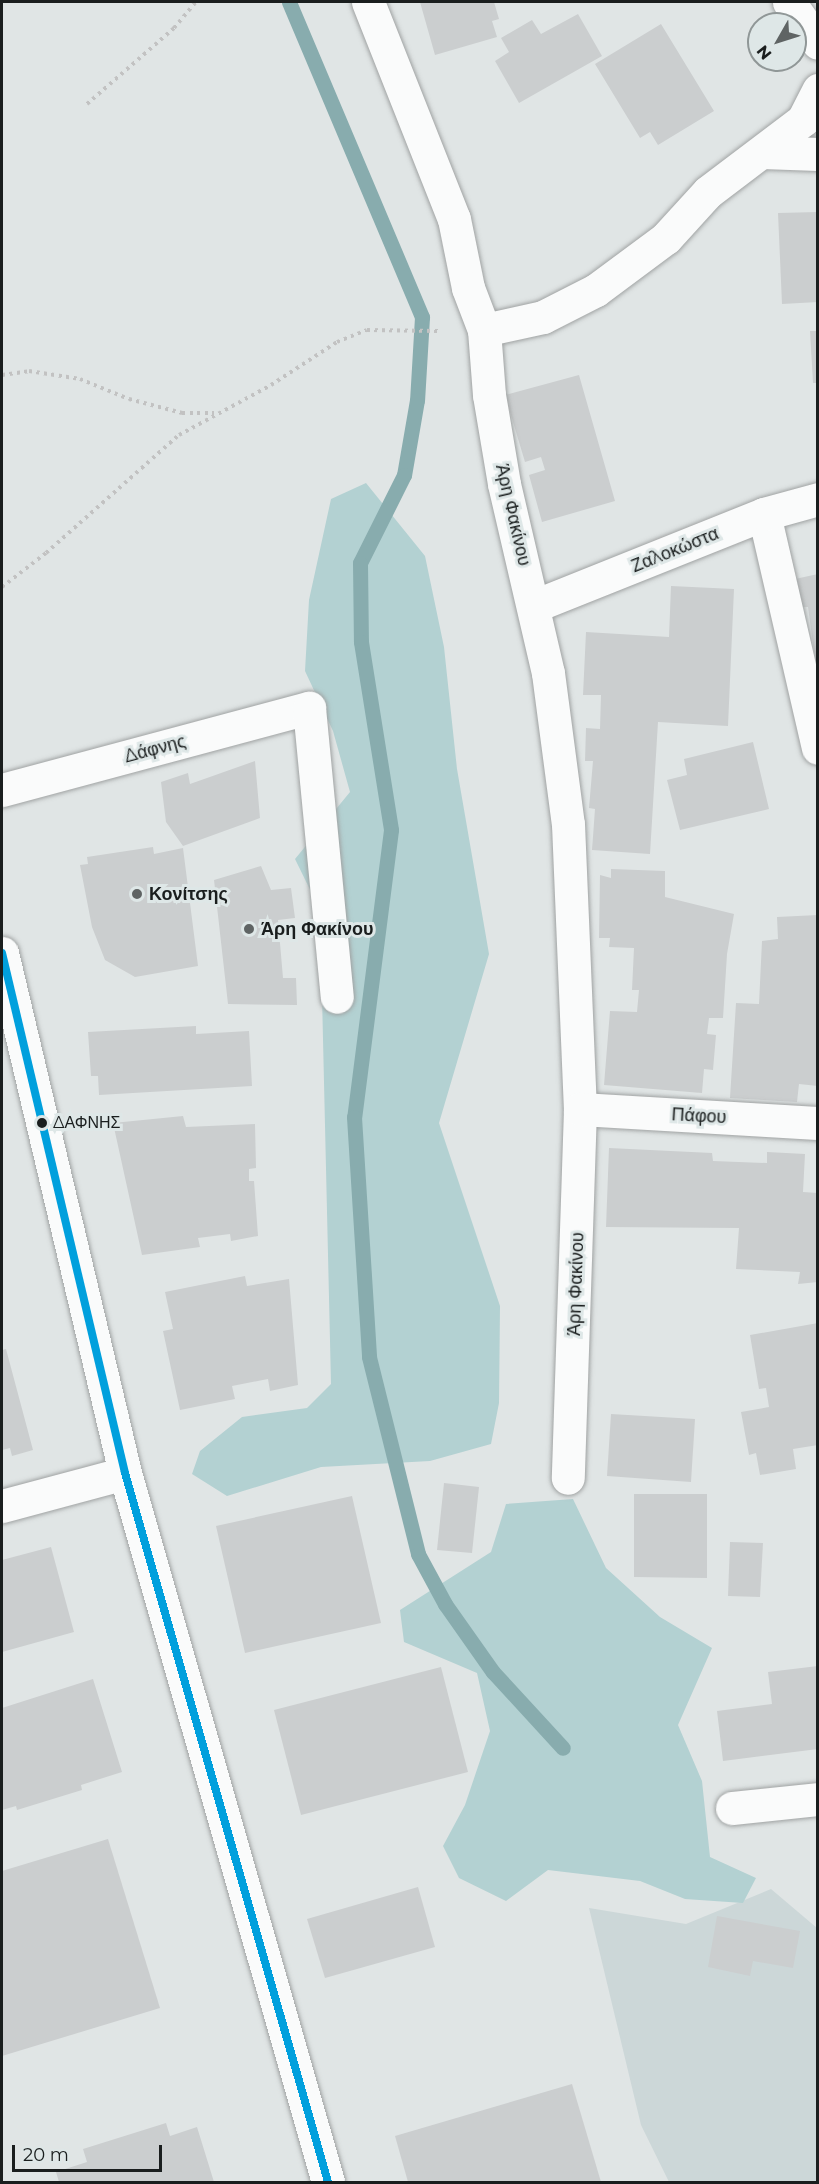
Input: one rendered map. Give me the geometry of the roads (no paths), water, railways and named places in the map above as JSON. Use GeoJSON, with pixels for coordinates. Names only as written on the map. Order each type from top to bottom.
{"type":"FeatureCollection","features":[{"type":"Feature","properties":{"kind":"street","name":"Άρη Φακίνου"},"geometry":{"type":"LineString","coordinates":[[368,2],[454,219],[468,288],[484,330],[489,395],[504,484],[548,673],[567,824],[580,1109],[568,1478]]}},
{"type":"Feature","properties":{"kind":"street"},"geometry":{"type":"LineString","coordinates":[[484,330],[543,317],[596,290],[666,238],[708,192],[802,120],[818,90]]}},
{"type":"Feature","properties":{"kind":"street"},"geometry":{"type":"LineString","coordinates":[[762,152],[818,154]]}},
{"type":"Feature","properties":{"kind":"street","name":"Ζαλοκώστα"},"geometry":{"type":"LineString","coordinates":[[534,606],[764,514],[818,499]]}},
{"type":"Feature","properties":{"kind":"street"},"geometry":{"type":"LineString","coordinates":[[764,514],[818,748]]}},
{"type":"Feature","properties":{"kind":"street","name":"Δάφνης"},"geometry":{"type":"LineString","coordinates":[[2,790],[309,708],[337,997]]}},
{"type":"Feature","properties":{"kind":"street"},"geometry":{"type":"LineString","coordinates":[[2,953],[125,1473],[328,2182]]}},
{"type":"Feature","properties":{"kind":"street","name":"Πάφου"},"geometry":{"type":"LineString","coordinates":[[580,1109],[818,1123]]}},
{"type":"Feature","properties":{"kind":"street"},"geometry":{"type":"LineString","coordinates":[[2,1506],[125,1473]]}},
{"type":"Feature","properties":{"kind":"street"},"geometry":{"type":"LineString","coordinates":[[732,1808],[818,1799]]}},
{"type":"Feature","properties":{"kind":"waterway"},"geometry":{"type":"LineString","coordinates":[[289,2],[422,317],[417,400],[404,475],[360,563],[361,642],[391,830],[354,1117],[369,1357],[418,1554],[445,1604],[493,1672],[563,1748]]}},
{"type":"Feature","properties":{"kind":"place","name":"Κονίτσης"},"geometry":{"type":"Point","coordinates":[137,894]}},
{"type":"Feature","properties":{"kind":"place","name":"Άρη Φακίνου"},"geometry":{"type":"Point","coordinates":[249,929]}},
{"type":"Feature","properties":{"kind":"place","name":"ΔΑΦΝΗΣ"},"geometry":{"type":"Point","coordinates":[42,1123]}}]}
